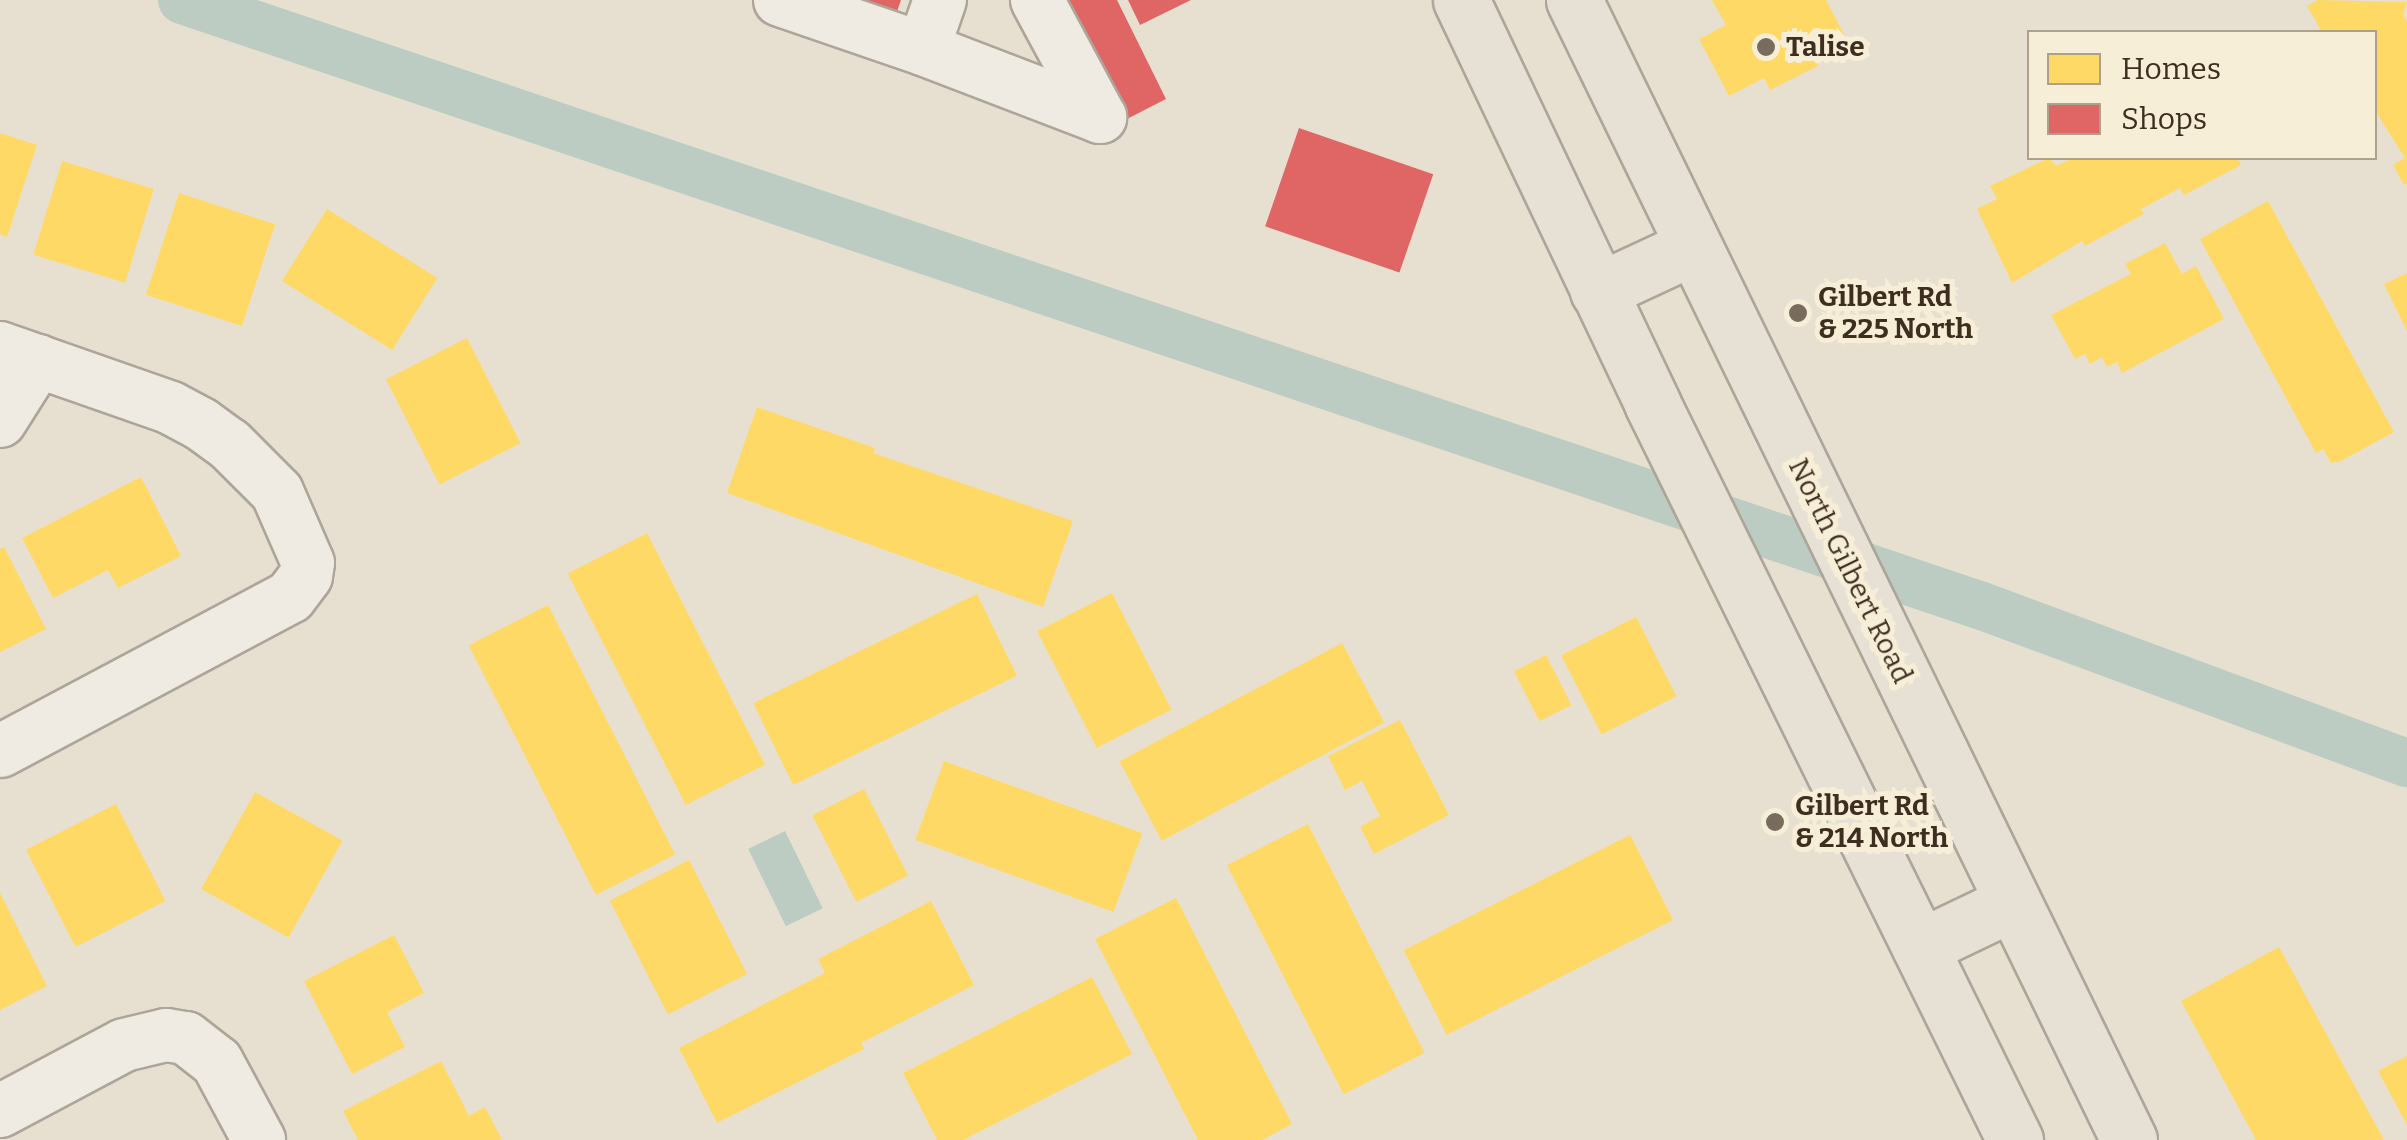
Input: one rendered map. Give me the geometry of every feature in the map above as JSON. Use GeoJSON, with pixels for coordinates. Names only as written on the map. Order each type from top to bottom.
{"type":"FeatureCollection","features":[{"type":"Feature","properties":{"kind":"main road"},"geometry":{"type":"LineString","coordinates":[[1461,0],[1652,403],[2015,1140]]}},
{"type":"Feature","properties":{"kind":"main road","name":"North Gilbert Road"},"geometry":{"type":"LineString","coordinates":[[1574,0],[1792,455],[2130,1140]]}},
{"type":"Feature","properties":{"kind":"main road"},"geometry":{"type":"LineString","coordinates":[[1598,291],[1693,246]]}},
{"type":"Feature","properties":{"kind":"main road"},"geometry":{"type":"LineString","coordinates":[[1920,948],[2012,903]]}},
{"type":"Feature","properties":{"kind":"street"},"geometry":{"type":"LineString","coordinates":[[780,0],[832,8],[923,49],[1100,117],[1036,0]]}},
{"type":"Feature","properties":{"kind":"street"},"geometry":{"type":"LineString","coordinates":[[923,49],[940,0]]}},
{"type":"Feature","properties":{"kind":"street"},"geometry":{"type":"LineString","coordinates":[[0,421],[19,355],[171,408],[229,444],[278,492],[308,563],[306,576],[290,597],[0,751]]}},
{"type":"Feature","properties":{"kind":"street"},"geometry":{"type":"LineString","coordinates":[[0,1111],[124,1045],[166,1035],[186,1038],[217,1062],[259,1140]]}},
{"type":"Feature","properties":{"kind":"shaded area"},"geometry":{"type":"Polygon","coordinates":[[[785,831],[823,908],[786,926],[748,849],[785,831]]]}},
{"type":"Feature","properties":{"kind":"building: Homes","name":"Talise"},"geometry":{"type":"Polygon","coordinates":[[[1712,0],[1826,0],[1846,38],[1813,56],[1818,66],[1770,90],[1764,78],[1729,96],[1699,39],[1726,25],[1712,0]]]}},
{"type":"Feature","properties":{"kind":"building: Homes"},"geometry":{"type":"Polygon","coordinates":[[[2318,0],[2407,2],[2403,14],[2407,22],[2407,184],[2404,185],[2393,165],[2405,158],[2377,114],[2377,30],[2321,30],[2307,6],[2318,0]]]}},
{"type":"Feature","properties":{"kind":"building: Homes"},"geometry":{"type":"Polygon","coordinates":[[[0,133],[37,145],[7,237],[0,234],[0,133]]]}},
{"type":"Feature","properties":{"kind":"building: Homes"},"geometry":{"type":"Polygon","coordinates":[[[2045,160],[2056,166],[2069,160],[2238,160],[2241,165],[2184,195],[2180,188],[2141,209],[2144,214],[2085,246],[2082,241],[2012,283],[1977,209],[1997,199],[1990,186],[2045,160]]]}},
{"type":"Feature","properties":{"kind":"building: Homes"},"geometry":{"type":"Polygon","coordinates":[[[62,161],[154,189],[125,283],[33,255],[62,161]]]}},
{"type":"Feature","properties":{"kind":"building: Homes"},"geometry":{"type":"Polygon","coordinates":[[[179,193],[275,224],[242,326],[146,295],[179,193]]]}},
{"type":"Feature","properties":{"kind":"building: Homes"},"geometry":{"type":"Polygon","coordinates":[[[2268,201],[2394,432],[2341,461],[2331,463],[2323,449],[2316,453],[2200,239],[2268,201]]]}},
{"type":"Feature","properties":{"kind":"building: Homes"},"geometry":{"type":"Polygon","coordinates":[[[327,209],[437,278],[392,350],[282,281],[327,209]]]}},
{"type":"Feature","properties":{"kind":"building: Homes"},"geometry":{"type":"Polygon","coordinates":[[[2165,243],[2182,274],[2196,266],[2224,319],[2122,373],[2117,362],[2107,367],[2102,357],[2090,364],[2085,354],[2075,359],[2051,315],[2131,274],[2125,264],[2165,243]]]}},
{"type":"Feature","properties":{"kind":"building: Homes"},"geometry":{"type":"Polygon","coordinates":[[[2407,273],[2407,331],[2384,284],[2407,273]]]}},
{"type":"Feature","properties":{"kind":"building: Homes"},"geometry":{"type":"Polygon","coordinates":[[[467,338],[521,443],[439,484],[386,379],[467,338]]]}},
{"type":"Feature","properties":{"kind":"building: Homes"},"geometry":{"type":"Polygon","coordinates":[[[757,407],[875,448],[873,453],[1073,521],[1043,607],[727,493],[757,407]]]}},
{"type":"Feature","properties":{"kind":"building: Homes"},"geometry":{"type":"Polygon","coordinates":[[[141,477],[181,556],[118,588],[108,570],[53,598],[22,538],[141,477]]]}},
{"type":"Feature","properties":{"kind":"building: Homes"},"geometry":{"type":"Polygon","coordinates":[[[647,533],[765,765],[686,805],[568,573],[647,533]]]}},
{"type":"Feature","properties":{"kind":"building: Homes"},"geometry":{"type":"Polygon","coordinates":[[[4,547],[46,629],[0,652],[0,549],[4,547]]]}},
{"type":"Feature","properties":{"kind":"building: Homes"},"geometry":{"type":"Polygon","coordinates":[[[1112,593],[1171,710],[1097,748],[1037,631],[1112,593]]]}},
{"type":"Feature","properties":{"kind":"building: Homes"},"geometry":{"type":"Polygon","coordinates":[[[977,594],[1017,676],[793,785],[753,703],[977,594]]]}},
{"type":"Feature","properties":{"kind":"building: Homes"},"geometry":{"type":"Polygon","coordinates":[[[548,605],[675,854],[596,895],[469,645],[548,605]]]}},
{"type":"Feature","properties":{"kind":"building: Homes"},"geometry":{"type":"Polygon","coordinates":[[[1636,617],[1676,696],[1602,734],[1561,655],[1636,617]]]}},
{"type":"Feature","properties":{"kind":"building: Homes"},"geometry":{"type":"Polygon","coordinates":[[[1342,643],[1384,722],[1162,841],[1119,761],[1342,643]]]}},
{"type":"Feature","properties":{"kind":"building: Homes"},"geometry":{"type":"Polygon","coordinates":[[[1546,655],[1571,705],[1539,721],[1514,671],[1546,655]]]}},
{"type":"Feature","properties":{"kind":"building: Homes"},"geometry":{"type":"Polygon","coordinates":[[[1400,720],[1449,815],[1374,854],[1360,827],[1380,816],[1362,781],[1345,790],[1328,756],[1400,720]]]}},
{"type":"Feature","properties":{"kind":"building: Homes"},"geometry":{"type":"Polygon","coordinates":[[[944,761],[1142,833],[1114,912],[915,840],[944,761]]]}},
{"type":"Feature","properties":{"kind":"building: Homes"},"geometry":{"type":"Polygon","coordinates":[[[864,789],[908,875],[856,902],[812,815],[864,789]]]}},
{"type":"Feature","properties":{"kind":"building: Homes"},"geometry":{"type":"Polygon","coordinates":[[[255,792],[342,840],[289,938],[201,889],[255,792]]]}},
{"type":"Feature","properties":{"kind":"building: Homes"},"geometry":{"type":"Polygon","coordinates":[[[116,804],[165,901],[75,947],[26,850],[116,804]]]}},
{"type":"Feature","properties":{"kind":"building: Homes"},"geometry":{"type":"Polygon","coordinates":[[[1308,824],[1425,1053],[1344,1094],[1227,865],[1308,824]]]}},
{"type":"Feature","properties":{"kind":"building: Homes"},"geometry":{"type":"Polygon","coordinates":[[[1630,835],[1673,920],[1447,1035],[1404,950],[1630,835]]]}},
{"type":"Feature","properties":{"kind":"building: Homes"},"geometry":{"type":"Polygon","coordinates":[[[689,860],[747,974],[668,1014],[610,900],[689,860]]]}},
{"type":"Feature","properties":{"kind":"building: Homes"},"geometry":{"type":"Polygon","coordinates":[[[0,893],[47,986],[0,1010],[0,893]]]}},
{"type":"Feature","properties":{"kind":"building: Homes"},"geometry":{"type":"Polygon","coordinates":[[[1176,898],[1292,1124],[1262,1140],[1198,1140],[1095,939],[1176,898]]]}},
{"type":"Feature","properties":{"kind":"building: Homes"},"geometry":{"type":"Polygon","coordinates":[[[931,901],[974,985],[861,1043],[864,1049],[717,1123],[679,1048],[825,973],[818,959],[931,901]]]}},
{"type":"Feature","properties":{"kind":"building: Homes"},"geometry":{"type":"Polygon","coordinates":[[[394,935],[424,993],[387,1012],[405,1047],[352,1074],[304,981],[394,935]]]}},
{"type":"Feature","properties":{"kind":"building: Homes"},"geometry":{"type":"Polygon","coordinates":[[[2279,947],[2384,1140],[2256,1140],[2181,1001],[2279,947]]]}},
{"type":"Feature","properties":{"kind":"building: Homes"},"geometry":{"type":"Polygon","coordinates":[[[1092,977],[1132,1054],[963,1140],[937,1140],[903,1073],[1092,977]]]}},
{"type":"Feature","properties":{"kind":"building: Homes"},"geometry":{"type":"Polygon","coordinates":[[[2407,1056],[2407,1125],[2378,1071],[2407,1056]]]}},
{"type":"Feature","properties":{"kind":"building: Homes"},"geometry":{"type":"Polygon","coordinates":[[[441,1061],[469,1116],[485,1107],[502,1140],[358,1140],[343,1111],[441,1061]]]}},
{"type":"Feature","properties":{"kind":"building: Shops"},"geometry":{"type":"Polygon","coordinates":[[[854,0],[901,0],[894,20],[854,0]]]}},
{"type":"Feature","properties":{"kind":"building: Shops"},"geometry":{"type":"Polygon","coordinates":[[[1065,0],[1117,0],[1166,99],[1125,120],[1065,0]]]}},
{"type":"Feature","properties":{"kind":"building: Shops"},"geometry":{"type":"Polygon","coordinates":[[[1128,0],[1191,0],[1140,25],[1128,0]]]}},
{"type":"Feature","properties":{"kind":"building: Shops"},"geometry":{"type":"Polygon","coordinates":[[[1299,128],[1433,174],[1399,273],[1265,226],[1299,128]]]}},
{"type":"Feature","properties":{"kind":"waterway"},"geometry":{"type":"LineString","coordinates":[[182,0],[1982,606],[2407,763]]}},
{"type":"Feature","properties":{"kind":"place","name":"Talise"},"geometry":{"type":"Point","coordinates":[1766,47]}},
{"type":"Feature","properties":{"kind":"place","name":"Gilbert Rd & 225 North"},"geometry":{"type":"Point","coordinates":[1798,313]}},
{"type":"Feature","properties":{"kind":"place","name":"Gilbert Rd & 214 North"},"geometry":{"type":"Point","coordinates":[1775,822]}}]}
